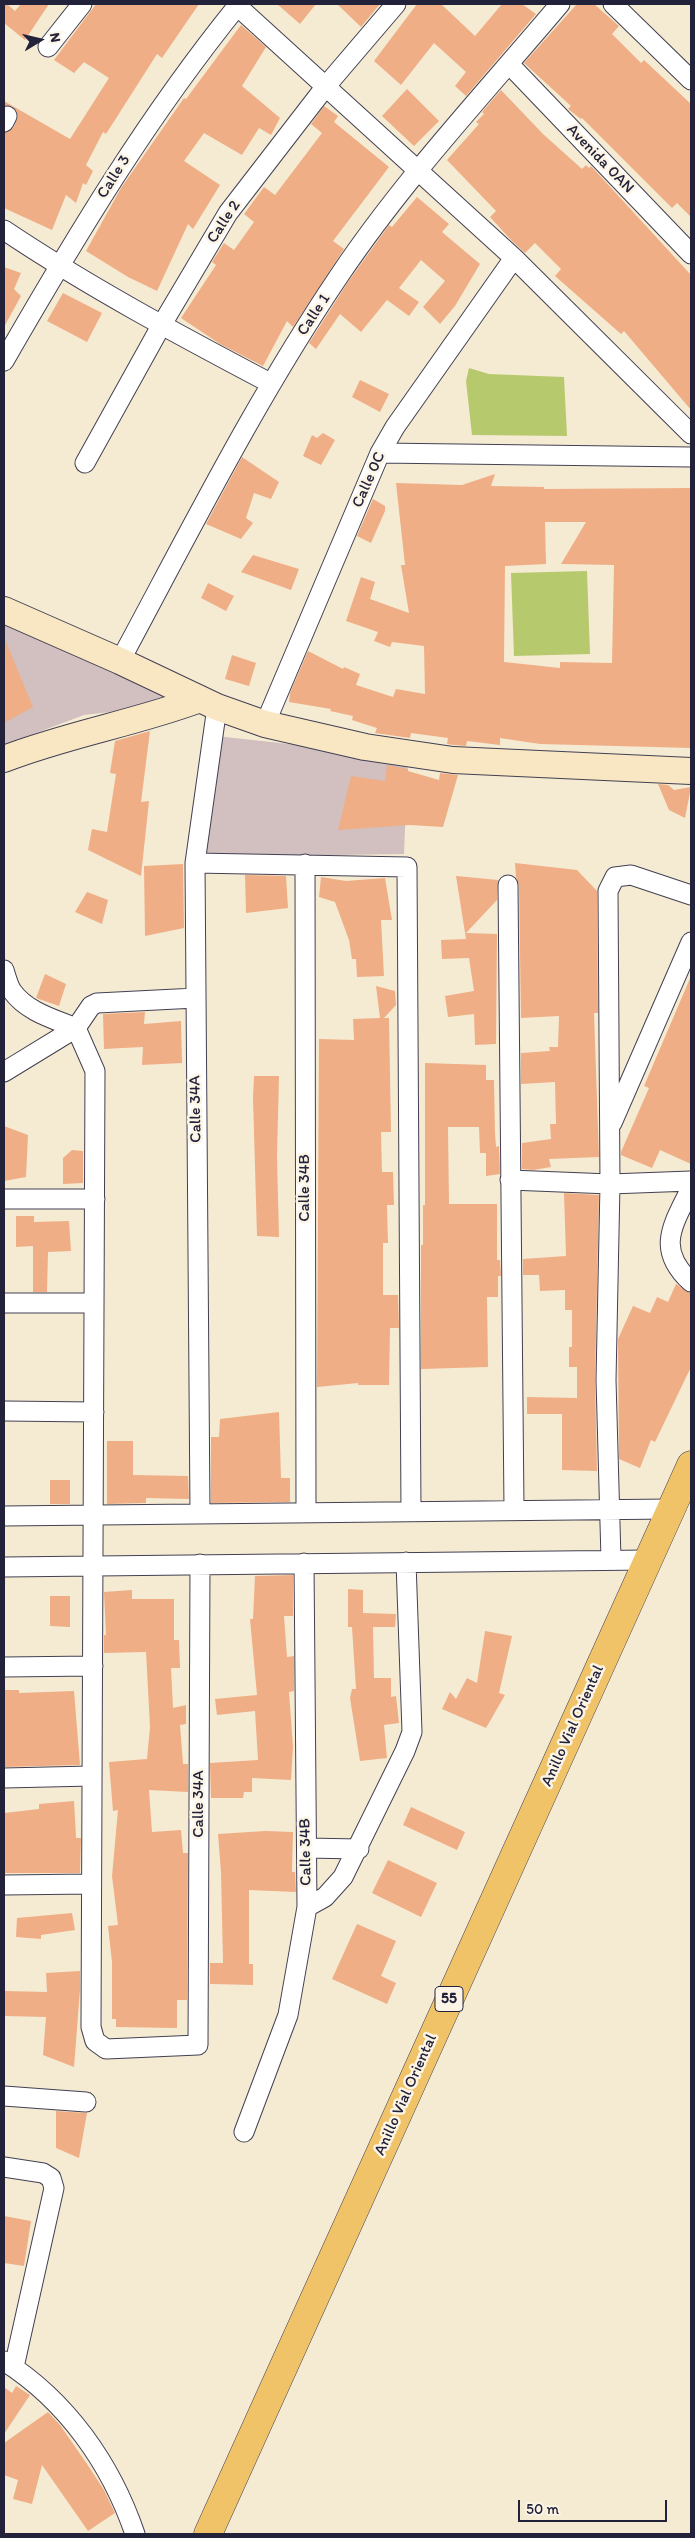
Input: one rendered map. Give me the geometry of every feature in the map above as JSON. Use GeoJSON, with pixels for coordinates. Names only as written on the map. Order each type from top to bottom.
{"type":"FeatureCollection","features":[{"type":"Feature","properties":{"kind":"highway","name":"Anillo Vial Oriental"},"geometry":{"type":"LineString","coordinates":[[208,2534],[691,1465]]}},
{"type":"Feature","properties":{"kind":"street"},"geometry":{"type":"LineString","coordinates":[[48,48],[82,4]]}},
{"type":"Feature","properties":{"kind":"street"},"geometry":{"type":"LineString","coordinates":[[237,4],[514,258],[691,434]]}},
{"type":"Feature","properties":{"kind":"street","name":"Calle 3"},"geometry":{"type":"LineString","coordinates":[[4,361],[58,267],[146,126],[237,4]]}},
{"type":"Feature","properties":{"kind":"street","name":"Calle 2"},"geometry":{"type":"LineString","coordinates":[[85,463],[161,326],[228,213],[326,86],[396,4]]}},
{"type":"Feature","properties":{"kind":"street","name":"Calle 1"},"geometry":{"type":"LineString","coordinates":[[120,660],[270,383],[340,274],[419,170],[560,4]]}},
{"type":"Feature","properties":{"kind":"street"},"geometry":{"type":"LineString","coordinates":[[613,4],[691,80]]}},
{"type":"Feature","properties":{"kind":"street","name":"Avenida 0AN"},"geometry":{"type":"LineString","coordinates":[[509,64],[691,254]]}},
{"type":"Feature","properties":{"kind":"street"},"geometry":{"type":"LineString","coordinates":[[4,230],[58,267],[161,326],[270,383]]}},
{"type":"Feature","properties":{"kind":"street","name":"Calle 0C"},"geometry":{"type":"LineString","coordinates":[[265,724],[380,453],[395,427],[514,258]]}},
{"type":"Feature","properties":{"kind":"street"},"geometry":{"type":"LineString","coordinates":[[380,453],[691,457]]}},
{"type":"Feature","properties":{"kind":"street"},"geometry":{"type":"LineString","coordinates":[[4,610],[120,660],[208,703],[265,724],[365,746],[453,760],[691,771]]}},
{"type":"Feature","properties":{"kind":"street"},"geometry":{"type":"LineString","coordinates":[[4,759],[38,746],[166,712],[208,703]]}},
{"type":"Feature","properties":{"kind":"street","name":"Calle 34A"},"geometry":{"type":"LineString","coordinates":[[200,1513],[195,864],[208,703]]}},
{"type":"Feature","properties":{"kind":"street"},"geometry":{"type":"LineString","coordinates":[[195,864],[305,864],[407,867],[411,1510]]}},
{"type":"Feature","properties":{"kind":"street","name":"Calle 34B"},"geometry":{"type":"LineString","coordinates":[[305,864],[306,1512]]}},
{"type":"Feature","properties":{"kind":"street"},"geometry":{"type":"LineString","coordinates":[[611,1559],[606,1380],[610,1184],[608,891],[615,877],[631,874],[691,895]]}},
{"type":"Feature","properties":{"kind":"street"},"geometry":{"type":"LineString","coordinates":[[508,885],[514,1509]]}},
{"type":"Feature","properties":{"kind":"street"},"geometry":{"type":"LineString","coordinates":[[610,1128],[691,942]]}},
{"type":"Feature","properties":{"kind":"street"},"geometry":{"type":"LineString","coordinates":[[4,970],[12,991],[24,1003],[38,1014],[76,1028],[95,1071],[92,1884],[4,1885]]}},
{"type":"Feature","properties":{"kind":"street"},"geometry":{"type":"LineString","coordinates":[[4,1072],[76,1028],[91,1006],[97,1003],[196,998]]}},
{"type":"Feature","properties":{"kind":"street"},"geometry":{"type":"LineString","coordinates":[[510,1180],[610,1184],[691,1181]]}},
{"type":"Feature","properties":{"kind":"street"},"geometry":{"type":"LineString","coordinates":[[691,1188],[671,1230],[671,1251],[678,1270],[691,1282]]}},
{"type":"Feature","properties":{"kind":"street"},"geometry":{"type":"LineString","coordinates":[[4,1199],[94,1199]]}},
{"type":"Feature","properties":{"kind":"street"},"geometry":{"type":"LineString","coordinates":[[4,1303],[94,1303]]}},
{"type":"Feature","properties":{"kind":"street"},"geometry":{"type":"LineString","coordinates":[[4,1411],[94,1412]]}},
{"type":"Feature","properties":{"kind":"street"},"geometry":{"type":"LineString","coordinates":[[4,1516],[411,1510],[671,1509]]}},
{"type":"Feature","properties":{"kind":"street"},"geometry":{"type":"LineString","coordinates":[[4,1566],[648,1560]]}},
{"type":"Feature","properties":{"kind":"street"},"geometry":{"type":"LineString","coordinates":[[307,1906],[325,1897],[343,1877],[405,1751],[412,1732],[406,1562]]}},
{"type":"Feature","properties":{"kind":"street","name":"Calle 34B"},"geometry":{"type":"LineString","coordinates":[[244,2132],[288,2016],[307,1906],[304,1563]]}},
{"type":"Feature","properties":{"kind":"street","name":"Calle 34A"},"geometry":{"type":"LineString","coordinates":[[92,1884],[91,2027],[95,2041],[106,2048],[198,2045],[200,1564]]}},
{"type":"Feature","properties":{"kind":"street"},"geometry":{"type":"LineString","coordinates":[[4,1667],[93,1666]]}},
{"type":"Feature","properties":{"kind":"street"},"geometry":{"type":"LineString","coordinates":[[4,1778],[92,1776]]}},
{"type":"Feature","properties":{"kind":"street"},"geometry":{"type":"LineString","coordinates":[[307,1848],[358,1849]]}},
{"type":"Feature","properties":{"kind":"street"},"geometry":{"type":"LineString","coordinates":[[4,2096],[86,2102]]}},
{"type":"Feature","properties":{"kind":"street"},"geometry":{"type":"LineString","coordinates":[[4,2167],[43,2173],[51,2178],[54,2188],[9,2364],[49,2396],[80,2429],[105,2467],[126,2508],[135,2534]]}},
{"type":"Feature","properties":{"kind":"shaded area"},"geometry":{"type":"Polygon","coordinates":[[[4,618],[183,697],[170,705],[84,715],[4,745],[4,618]]]}},
{"type":"Feature","properties":{"kind":"shaded area"},"geometry":{"type":"Polygon","coordinates":[[[216,736],[408,757],[404,854],[201,857],[216,736]]]}},
{"type":"Feature","properties":{"kind":"green space"},"geometry":{"type":"Polygon","coordinates":[[[469,368],[489,374],[564,377],[567,436],[472,435],[466,381],[469,368]]]}},
{"type":"Feature","properties":{"kind":"green space"},"geometry":{"type":"Polygon","coordinates":[[[587,571],[590,654],[514,656],[511,573],[587,571]]]}},
{"type":"Feature","properties":{"kind":"building"},"geometry":{"type":"Polygon","coordinates":[[[4,4],[7,4],[15,11],[21,4],[49,4],[25,40],[4,23],[4,4]]]}},
{"type":"Feature","properties":{"kind":"building"},"geometry":{"type":"Polygon","coordinates":[[[96,4],[199,4],[162,58],[157,54],[106,134],[103,132],[86,165],[93,171],[86,185],[83,183],[76,203],[66,195],[52,230],[4,208],[4,133],[14,127],[18,116],[12,106],[4,106],[4,101],[70,139],[109,78],[84,62],[74,73],[54,60],[96,4]]]}},
{"type":"Feature","properties":{"kind":"building"},"geometry":{"type":"Polygon","coordinates":[[[277,4],[316,4],[300,24],[277,4]]]}},
{"type":"Feature","properties":{"kind":"building"},"geometry":{"type":"Polygon","coordinates":[[[337,4],[380,4],[361,27],[337,4]]]}},
{"type":"Feature","properties":{"kind":"building"},"geometry":{"type":"Polygon","coordinates":[[[417,4],[441,4],[475,36],[502,4],[522,4],[536,14],[466,96],[455,86],[466,72],[434,43],[401,85],[374,61],[417,4]]]}},
{"type":"Feature","properties":{"kind":"building"},"geometry":{"type":"Polygon","coordinates":[[[577,4],[594,4],[619,26],[612,34],[641,63],[644,60],[691,104],[691,217],[677,203],[672,208],[582,118],[568,109],[571,106],[524,63],[577,4]]]}},
{"type":"Feature","properties":{"kind":"building"},"geometry":{"type":"Polygon","coordinates":[[[241,25],[266,47],[242,86],[280,118],[271,135],[259,128],[242,155],[204,133],[184,161],[220,185],[193,229],[188,224],[157,291],[128,277],[86,251],[121,188],[184,98],[186,99],[241,25]]]}},
{"type":"Feature","properties":{"kind":"building"},"geometry":{"type":"Polygon","coordinates":[[[407,89],[439,121],[414,146],[382,116],[407,89]]]}},
{"type":"Feature","properties":{"kind":"building"},"geometry":{"type":"Polygon","coordinates":[[[501,90],[543,134],[582,169],[586,165],[589,168],[591,166],[691,275],[691,410],[624,331],[621,334],[555,276],[561,269],[535,243],[525,253],[512,241],[490,217],[496,211],[447,160],[479,124],[476,122],[484,114],[482,112],[501,90]]]}},
{"type":"Feature","properties":{"kind":"building"},"geometry":{"type":"Polygon","coordinates":[[[324,106],[338,116],[334,122],[389,167],[333,241],[344,249],[293,327],[287,321],[263,366],[220,344],[181,318],[216,265],[212,262],[224,243],[234,250],[254,222],[244,214],[264,187],[275,195],[322,133],[311,124],[324,106]]]}},
{"type":"Feature","properties":{"kind":"building"},"geometry":{"type":"Polygon","coordinates":[[[417,197],[449,224],[442,232],[480,264],[455,306],[440,324],[423,307],[445,281],[421,260],[399,288],[419,302],[409,316],[387,300],[361,332],[340,314],[316,349],[309,343],[348,282],[389,225],[392,227],[417,197]]]}},
{"type":"Feature","properties":{"kind":"building"},"geometry":{"type":"Polygon","coordinates":[[[4,267],[21,273],[14,289],[21,296],[4,327],[4,267]]]}},
{"type":"Feature","properties":{"kind":"building"},"geometry":{"type":"Polygon","coordinates":[[[63,293],[102,313],[87,342],[47,321],[63,293]]]}},
{"type":"Feature","properties":{"kind":"building"},"geometry":{"type":"Polygon","coordinates":[[[360,380],[389,394],[380,412],[352,397],[360,380]]]}},
{"type":"Feature","properties":{"kind":"building"},"geometry":{"type":"Polygon","coordinates":[[[323,433],[335,440],[321,465],[303,456],[312,435],[317,438],[323,433]]]}},
{"type":"Feature","properties":{"kind":"building"},"geometry":{"type":"Polygon","coordinates":[[[242,457],[279,482],[271,499],[254,493],[246,518],[253,523],[241,539],[206,524],[242,457]]]}},
{"type":"Feature","properties":{"kind":"building"},"geometry":{"type":"Polygon","coordinates":[[[495,474],[491,486],[544,487],[544,489],[691,488],[691,748],[540,744],[500,738],[500,745],[467,741],[466,746],[454,745],[447,744],[448,738],[411,733],[410,738],[375,733],[377,728],[352,720],[353,716],[330,711],[331,709],[289,702],[290,693],[308,651],[343,669],[344,667],[360,674],[356,685],[393,697],[396,689],[425,694],[424,646],[392,642],[390,647],[374,641],[378,632],[346,621],[361,577],[375,582],[370,599],[409,613],[401,565],[405,565],[396,483],[462,485],[495,474]],[[545,522],[546,564],[505,566],[504,662],[560,668],[560,662],[612,663],[614,565],[561,564],[586,522],[545,522]]]}},
{"type":"Feature","properties":{"kind":"building"},"geometry":{"type":"Polygon","coordinates":[[[373,499],[385,506],[385,511],[371,543],[357,536],[373,499]]]}},
{"type":"Feature","properties":{"kind":"building"},"geometry":{"type":"Polygon","coordinates":[[[253,555],[299,569],[291,590],[241,572],[253,555]]]}},
{"type":"Feature","properties":{"kind":"building"},"geometry":{"type":"Polygon","coordinates":[[[208,583],[234,596],[226,611],[201,598],[208,583]]]}},
{"type":"Feature","properties":{"kind":"building"},"geometry":{"type":"Polygon","coordinates":[[[4,637],[33,707],[4,723],[4,637]]]}},
{"type":"Feature","properties":{"kind":"building"},"geometry":{"type":"Polygon","coordinates":[[[232,655],[256,663],[249,686],[225,679],[232,655]]]}},
{"type":"Feature","properties":{"kind":"building"},"geometry":{"type":"Polygon","coordinates":[[[150,731],[141,802],[149,801],[141,876],[88,850],[92,829],[107,832],[116,774],[110,773],[115,741],[150,731]]]}},
{"type":"Feature","properties":{"kind":"building"},"geometry":{"type":"Polygon","coordinates":[[[387,765],[408,769],[408,771],[439,780],[440,773],[458,775],[443,827],[410,825],[338,830],[351,776],[385,781],[387,765]]]}},
{"type":"Feature","properties":{"kind":"building"},"geometry":{"type":"Polygon","coordinates":[[[658,784],[668,785],[674,790],[691,787],[685,818],[669,810],[658,784]]]}},
{"type":"Feature","properties":{"kind":"building"},"geometry":{"type":"Polygon","coordinates":[[[515,863],[577,870],[597,891],[598,1013],[594,1013],[599,1157],[549,1159],[551,1167],[533,1170],[522,1169],[522,1143],[551,1139],[550,1124],[556,1124],[555,1082],[521,1084],[521,1053],[550,1051],[549,1047],[558,1047],[559,1016],[521,1018],[519,885],[516,877],[515,863]]]}},
{"type":"Feature","properties":{"kind":"building"},"geometry":{"type":"Polygon","coordinates":[[[183,864],[184,928],[145,936],[144,866],[183,864]]]}},
{"type":"Feature","properties":{"kind":"building"},"geometry":{"type":"Polygon","coordinates":[[[245,875],[286,876],[288,908],[246,913],[245,875]]]}},
{"type":"Feature","properties":{"kind":"building"},"geometry":{"type":"Polygon","coordinates":[[[456,876],[498,880],[497,900],[466,933],[497,934],[496,1044],[475,1045],[474,1014],[448,1017],[445,996],[474,991],[469,958],[442,959],[441,940],[466,939],[456,876]]]}},
{"type":"Feature","properties":{"kind":"building"},"geometry":{"type":"Polygon","coordinates":[[[321,877],[346,881],[385,878],[392,920],[381,920],[384,976],[357,977],[356,959],[352,959],[349,940],[335,902],[319,897],[321,877]]]}},
{"type":"Feature","properties":{"kind":"building"},"geometry":{"type":"Polygon","coordinates":[[[87,892],[108,900],[102,924],[75,912],[87,892]]]}},
{"type":"Feature","properties":{"kind":"building"},"geometry":{"type":"Polygon","coordinates":[[[45,974],[66,984],[59,1006],[36,998],[45,974]]]}},
{"type":"Feature","properties":{"kind":"building"},"geometry":{"type":"Polygon","coordinates":[[[691,976],[691,1164],[660,1150],[652,1168],[621,1155],[621,1152],[649,1088],[644,1086],[691,976]]]}},
{"type":"Feature","properties":{"kind":"building"},"geometry":{"type":"Polygon","coordinates":[[[376,986],[395,991],[396,1005],[384,1018],[389,1018],[391,1132],[381,1132],[382,1172],[393,1172],[394,1205],[387,1205],[388,1243],[383,1243],[383,1295],[398,1295],[399,1328],[390,1328],[389,1385],[358,1385],[358,1383],[317,1387],[319,1039],[354,1040],[353,1019],[380,1018],[376,986]]]}},
{"type":"Feature","properties":{"kind":"building"},"geometry":{"type":"Polygon","coordinates":[[[145,1012],[144,1024],[181,1021],[182,1063],[142,1065],[143,1047],[104,1049],[103,1014],[145,1012]]]}},
{"type":"Feature","properties":{"kind":"building"},"geometry":{"type":"Polygon","coordinates":[[[425,1063],[486,1065],[486,1080],[494,1080],[495,1133],[496,1147],[499,1146],[500,1174],[486,1176],[486,1153],[480,1153],[479,1127],[448,1127],[449,1204],[497,1204],[497,1260],[500,1260],[501,1276],[498,1276],[498,1297],[487,1297],[488,1367],[421,1369],[421,1245],[423,1245],[423,1205],[425,1205],[425,1063]]]}},
{"type":"Feature","properties":{"kind":"building"},"geometry":{"type":"Polygon","coordinates":[[[254,1076],[279,1076],[277,1156],[279,1237],[257,1236],[254,1076]]]}},
{"type":"Feature","properties":{"kind":"building"},"geometry":{"type":"Polygon","coordinates":[[[4,1126],[28,1135],[26,1177],[4,1181],[4,1126]]]}},
{"type":"Feature","properties":{"kind":"building"},"geometry":{"type":"Polygon","coordinates":[[[72,1150],[83,1151],[83,1183],[63,1184],[63,1158],[72,1150]]]}},
{"type":"Feature","properties":{"kind":"building"},"geometry":{"type":"Polygon","coordinates":[[[564,1193],[599,1195],[595,1380],[597,1471],[562,1470],[562,1414],[527,1414],[527,1397],[577,1398],[577,1367],[569,1367],[569,1347],[572,1347],[572,1310],[565,1310],[565,1290],[540,1291],[539,1275],[523,1275],[523,1259],[566,1256],[564,1193]]]}},
{"type":"Feature","properties":{"kind":"building"},"geometry":{"type":"Polygon","coordinates":[[[16,1216],[34,1216],[34,1222],[69,1221],[71,1251],[48,1252],[47,1292],[33,1292],[33,1246],[16,1247],[16,1216]]]}},
{"type":"Feature","properties":{"kind":"building"},"geometry":{"type":"Polygon","coordinates":[[[676,1284],[691,1293],[691,1367],[655,1442],[651,1440],[640,1468],[619,1459],[618,1339],[633,1306],[650,1313],[657,1297],[668,1302],[676,1284]]]}},
{"type":"Feature","properties":{"kind":"building"},"geometry":{"type":"Polygon","coordinates":[[[279,1412],[281,1478],[290,1478],[290,1502],[211,1503],[211,1437],[219,1437],[220,1419],[279,1412]]]}},
{"type":"Feature","properties":{"kind":"building"},"geometry":{"type":"Polygon","coordinates":[[[107,1441],[133,1441],[133,1475],[188,1476],[189,1499],[146,1498],[146,1503],[107,1504],[107,1441]]]}},
{"type":"Feature","properties":{"kind":"building"},"geometry":{"type":"Polygon","coordinates":[[[50,1480],[70,1480],[70,1504],[50,1504],[50,1480]]]}},
{"type":"Feature","properties":{"kind":"building"},"geometry":{"type":"Polygon","coordinates":[[[293,1575],[293,1616],[284,1616],[287,1657],[294,1656],[294,1691],[289,1692],[293,1747],[291,1780],[252,1778],[252,1792],[244,1792],[243,1798],[211,1798],[210,1763],[258,1760],[255,1711],[217,1715],[215,1699],[257,1695],[250,1619],[253,1619],[255,1576],[293,1575]]]}},
{"type":"Feature","properties":{"kind":"building"},"geometry":{"type":"Polygon","coordinates":[[[348,1589],[363,1590],[363,1613],[396,1614],[395,1627],[373,1627],[374,1678],[391,1678],[391,1697],[396,1696],[399,1723],[384,1725],[387,1758],[360,1761],[350,1698],[352,1689],[356,1689],[352,1627],[348,1627],[348,1589]]]}},
{"type":"Feature","properties":{"kind":"building"},"geometry":{"type":"Polygon","coordinates":[[[132,1590],[132,1599],[174,1599],[174,1640],[179,1640],[180,1668],[171,1668],[173,1708],[186,1705],[186,1724],[180,1725],[183,1764],[188,1764],[188,1792],[149,1790],[152,1832],[181,1830],[183,1853],[188,1853],[187,2000],[177,2000],[177,2028],[116,2027],[116,2019],[112,2019],[112,1962],[108,1926],[118,1925],[112,1876],[118,1810],[113,1811],[109,1762],[147,1759],[150,1727],[146,1652],[104,1653],[104,1635],[106,1635],[104,1592],[132,1590]]]}},
{"type":"Feature","properties":{"kind":"building"},"geometry":{"type":"Polygon","coordinates":[[[50,1596],[70,1596],[70,1627],[50,1626],[50,1596]]]}},
{"type":"Feature","properties":{"kind":"building"},"geometry":{"type":"Polygon","coordinates":[[[485,1631],[512,1636],[499,1693],[505,1695],[486,1728],[442,1709],[450,1692],[456,1699],[467,1678],[477,1683],[485,1631]]]}},
{"type":"Feature","properties":{"kind":"building"},"geometry":{"type":"Polygon","coordinates":[[[4,1690],[19,1690],[19,1693],[74,1691],[80,1765],[4,1767],[4,1690]]]}},
{"type":"Feature","properties":{"kind":"building"},"geometry":{"type":"Polygon","coordinates":[[[74,1801],[76,1838],[81,1838],[80,1873],[4,1873],[4,1813],[39,1809],[39,1804],[74,1801]]]}},
{"type":"Feature","properties":{"kind":"building"},"geometry":{"type":"Polygon","coordinates":[[[411,1807],[465,1832],[457,1850],[403,1825],[411,1807]]]}},
{"type":"Feature","properties":{"kind":"building"},"geometry":{"type":"Polygon","coordinates":[[[265,1831],[293,1832],[292,1872],[295,1872],[296,1892],[249,1890],[249,1964],[253,1964],[253,1985],[210,1984],[210,1963],[223,1963],[221,1872],[218,1834],[265,1831]]]}},
{"type":"Feature","properties":{"kind":"building"},"geometry":{"type":"Polygon","coordinates":[[[388,1860],[437,1883],[421,1917],[372,1893],[388,1860]]]}},
{"type":"Feature","properties":{"kind":"building"},"geometry":{"type":"Polygon","coordinates":[[[72,1913],[75,1930],[41,1935],[41,1939],[16,1937],[17,1918],[72,1913]]]}},
{"type":"Feature","properties":{"kind":"building"},"geometry":{"type":"Polygon","coordinates":[[[357,1924],[396,1941],[381,1976],[396,1983],[387,2004],[332,1979],[357,1924]]]}},
{"type":"Feature","properties":{"kind":"building"},"geometry":{"type":"Polygon","coordinates":[[[80,1971],[74,2067],[43,2055],[46,2017],[4,2016],[4,1991],[47,1992],[46,1973],[80,1971]]]}},
{"type":"Feature","properties":{"kind":"building"},"geometry":{"type":"Polygon","coordinates":[[[56,2111],[87,2113],[79,2158],[56,2148],[56,2111]]]}},
{"type":"Feature","properties":{"kind":"building"},"geometry":{"type":"Polygon","coordinates":[[[4,2216],[31,2221],[24,2266],[4,2263],[4,2216]]]}},
{"type":"Feature","properties":{"kind":"building"},"geometry":{"type":"Polygon","coordinates":[[[16,2386],[30,2395],[4,2434],[4,2387],[12,2393],[16,2386]]]}},
{"type":"Feature","properties":{"kind":"building"},"geometry":{"type":"Polygon","coordinates":[[[48,2412],[60,2425],[87,2464],[104,2490],[115,2513],[88,2531],[42,2465],[32,2504],[13,2499],[18,2480],[4,2475],[4,2443],[48,2412]]]}}]}
